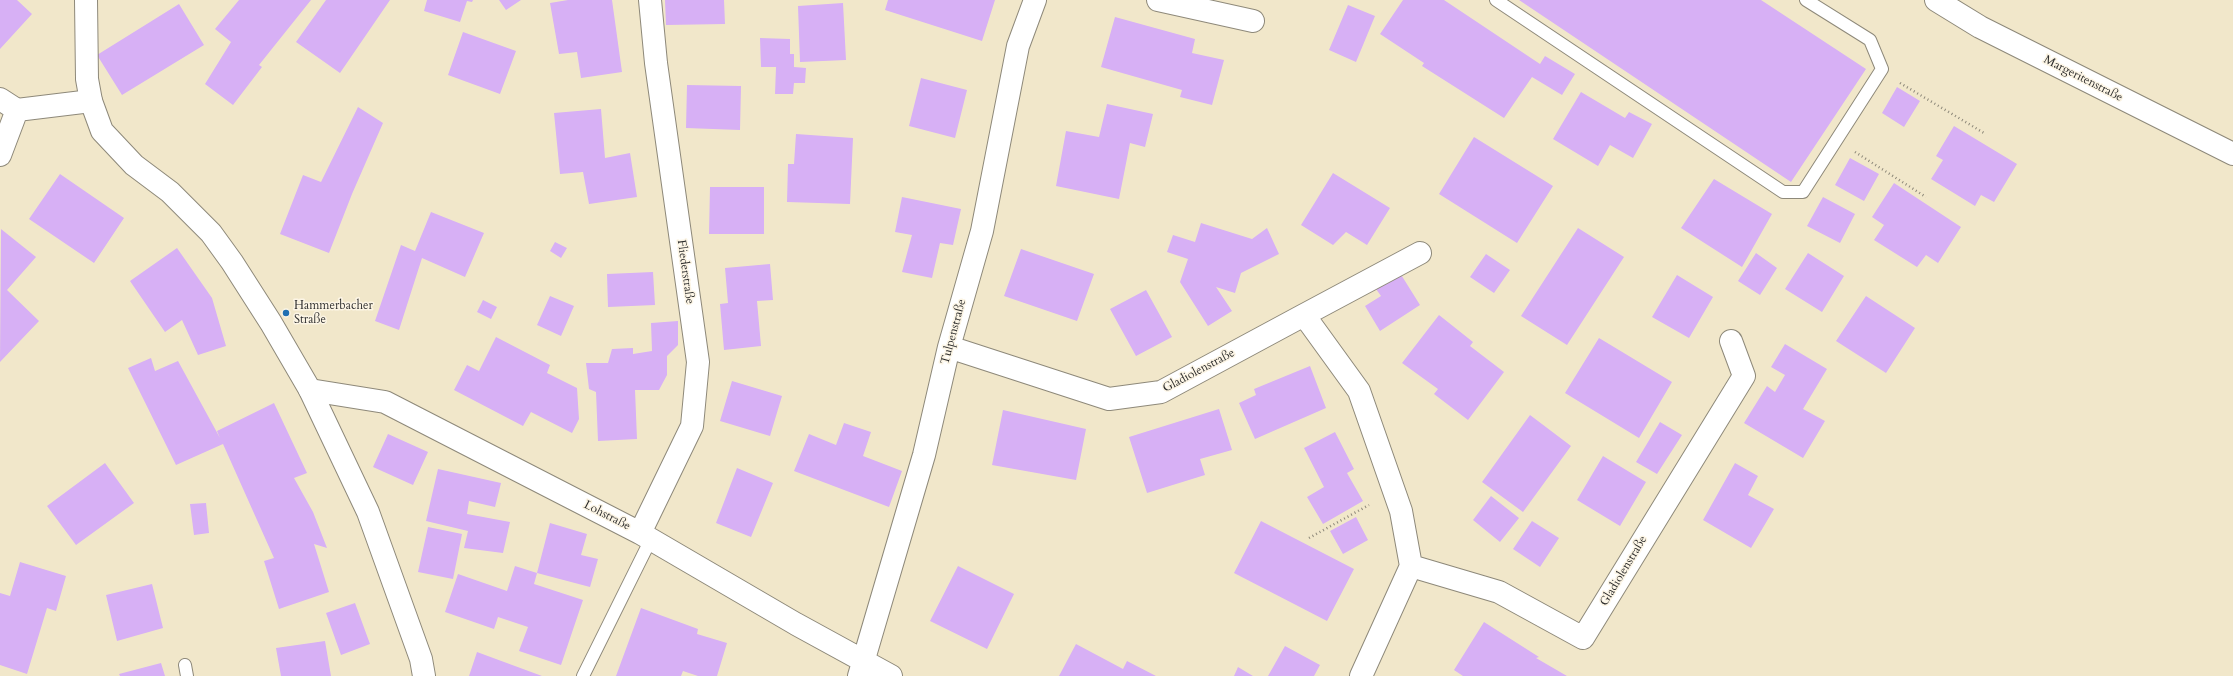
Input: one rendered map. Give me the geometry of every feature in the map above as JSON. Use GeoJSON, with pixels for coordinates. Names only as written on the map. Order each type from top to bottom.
{"type":"FeatureCollection","features":[{"type":"Feature","properties":{"kind":"street"},"geometry":{"type":"LineString","coordinates":[[86,0],[86,79],[91,101],[102,131],[134,165],[170,192],[211,233],[256,299],[310,390],[368,512],[421,659],[424,676]]}},
{"type":"Feature","properties":{"kind":"street","name":"Fliederstraße"},"geometry":{"type":"LineString","coordinates":[[646,536],[692,426],[698,362],[656,63],[650,0]]}},
{"type":"Feature","properties":{"kind":"street","name":"Tulpenstraße"},"geometry":{"type":"LineString","coordinates":[[862,669],[922,462],[949,347],[982,230],[1018,46],[1035,0]]}},
{"type":"Feature","properties":{"kind":"street"},"geometry":{"type":"LineString","coordinates":[[1158,0],[1252,21]]}},
{"type":"Feature","properties":{"kind":"street","name":"Margeritenstraße"},"geometry":{"type":"LineString","coordinates":[[1936,0],[1980,27],[2233,154]]}},
{"type":"Feature","properties":{"kind":"street"},"geometry":{"type":"LineString","coordinates":[[0,155],[9,105],[91,101]]}},
{"type":"Feature","properties":{"kind":"street","name":"Gladiolenstraße"},"geometry":{"type":"LineString","coordinates":[[949,347],[1108,399],[1161,392],[1420,253]]}},
{"type":"Feature","properties":{"kind":"street"},"geometry":{"type":"LineString","coordinates":[[1304,315],[1359,391],[1401,511],[1411,566],[1361,676]]}},
{"type":"Feature","properties":{"kind":"street","name":"Gladiolenstraße"},"geometry":{"type":"LineString","coordinates":[[1411,566],[1499,592],[1583,638],[1744,376],[1731,341]]}},
{"type":"Feature","properties":{"kind":"street","name":"Lohstraße"},"geometry":{"type":"LineString","coordinates":[[310,390],[385,402],[646,536],[862,669],[891,676]]}},
{"type":"Feature","properties":{"kind":"lane"},"geometry":{"type":"LineString","coordinates":[[1496,0],[1783,192],[1803,192],[1882,69],[1870,40],[1806,0]]}},
{"type":"Feature","properties":{"kind":"lane"},"geometry":{"type":"LineString","coordinates":[[583,676],[646,536]]}},
{"type":"Feature","properties":{"kind":"path"},"geometry":{"type":"LineString","coordinates":[[1881,72],[1984,133]]}},
{"type":"Feature","properties":{"kind":"path"},"geometry":{"type":"LineString","coordinates":[[1836,140],[1926,197]]}},
{"type":"Feature","properties":{"kind":"path"},"geometry":{"type":"LineString","coordinates":[[1309,538],[1394,492]]}},
{"type":"Feature","properties":{"kind":"building"},"geometry":{"type":"Polygon","coordinates":[[[0,0],[17,0],[32,14],[0,49],[0,0]]]}},
{"type":"Feature","properties":{"kind":"building"},"geometry":{"type":"Polygon","coordinates":[[[239,0],[311,0],[259,65],[262,67],[233,105],[205,84],[231,42],[215,29],[239,0]]]}},
{"type":"Feature","properties":{"kind":"building"},"geometry":{"type":"Polygon","coordinates":[[[326,0],[390,0],[340,73],[296,42],[326,0]]]}},
{"type":"Feature","properties":{"kind":"building"},"geometry":{"type":"Polygon","coordinates":[[[427,0],[473,0],[472,2],[467,1],[460,22],[424,11],[427,0]]]}},
{"type":"Feature","properties":{"kind":"building"},"geometry":{"type":"Polygon","coordinates":[[[499,0],[521,0],[506,10],[499,0]]]}},
{"type":"Feature","properties":{"kind":"building"},"geometry":{"type":"Polygon","coordinates":[[[568,0],[612,0],[622,72],[581,78],[577,52],[559,54],[550,3],[568,0]]]}},
{"type":"Feature","properties":{"kind":"building"},"geometry":{"type":"Polygon","coordinates":[[[665,0],[724,0],[725,24],[666,25],[665,0]]]}},
{"type":"Feature","properties":{"kind":"building"},"geometry":{"type":"Polygon","coordinates":[[[888,0],[995,0],[982,41],[885,10],[888,0]]]}},
{"type":"Feature","properties":{"kind":"building"},"geometry":{"type":"Polygon","coordinates":[[[1403,0],[1444,0],[1540,64],[1545,56],[1575,74],[1562,95],[1532,77],[1504,118],[1422,66],[1424,63],[1380,34],[1403,0]]]}},
{"type":"Feature","properties":{"kind":"building"},"geometry":{"type":"Polygon","coordinates":[[[1519,0],[1761,0],[1866,69],[1791,182],[1519,0]]]}},
{"type":"Feature","properties":{"kind":"building"},"geometry":{"type":"Polygon","coordinates":[[[843,3],[846,60],[800,62],[798,6],[843,3]]]}},
{"type":"Feature","properties":{"kind":"building"},"geometry":{"type":"Polygon","coordinates":[[[179,4],[204,45],[122,95],[97,55],[179,4]]]}},
{"type":"Feature","properties":{"kind":"building"},"geometry":{"type":"Polygon","coordinates":[[[1348,5],[1375,16],[1356,62],[1329,50],[1348,5]]]}},
{"type":"Feature","properties":{"kind":"building"},"geometry":{"type":"Polygon","coordinates":[[[1115,17],[1195,39],[1192,53],[1224,60],[1212,105],[1180,97],[1182,90],[1101,67],[1115,17]]]}},
{"type":"Feature","properties":{"kind":"building"},"geometry":{"type":"Polygon","coordinates":[[[463,32],[516,51],[500,94],[448,75],[463,32]]]}},
{"type":"Feature","properties":{"kind":"building"},"geometry":{"type":"Polygon","coordinates":[[[760,38],[790,39],[790,54],[794,54],[794,67],[806,68],[805,83],[794,83],[793,94],[775,94],[776,67],[761,67],[760,38]]]}},
{"type":"Feature","properties":{"kind":"building"},"geometry":{"type":"Polygon","coordinates":[[[921,78],[967,90],[955,138],[909,126],[921,78]]]}},
{"type":"Feature","properties":{"kind":"building"},"geometry":{"type":"Polygon","coordinates":[[[687,85],[741,86],[740,130],[686,128],[687,85]]]}},
{"type":"Feature","properties":{"kind":"building"},"geometry":{"type":"Polygon","coordinates":[[[1897,87],[1920,101],[1904,127],[1882,113],[1897,87]]]}},
{"type":"Feature","properties":{"kind":"building"},"geometry":{"type":"Polygon","coordinates":[[[1581,92],[1625,118],[1629,112],[1652,124],[1633,158],[1610,145],[1598,166],[1553,139],[1581,92]]]}},
{"type":"Feature","properties":{"kind":"building"},"geometry":{"type":"Polygon","coordinates":[[[1107,104],[1153,114],[1145,147],[1130,143],[1119,199],[1056,186],[1066,131],[1099,137],[1107,104]]]}},
{"type":"Feature","properties":{"kind":"building"},"geometry":{"type":"Polygon","coordinates":[[[358,107],[383,123],[352,194],[329,253],[280,234],[303,175],[321,182],[358,107]]]}},
{"type":"Feature","properties":{"kind":"building"},"geometry":{"type":"Polygon","coordinates":[[[601,109],[605,158],[630,153],[637,197],[589,204],[583,172],[560,174],[554,113],[601,109]]]}},
{"type":"Feature","properties":{"kind":"building"},"geometry":{"type":"Polygon","coordinates":[[[1954,126],[2017,164],[1994,202],[1981,195],[1975,206],[1931,179],[1943,160],[1936,156],[1954,126]]]}},
{"type":"Feature","properties":{"kind":"building"},"geometry":{"type":"Polygon","coordinates":[[[796,134],[853,138],[850,204],[787,202],[788,164],[794,164],[796,134]]]}},
{"type":"Feature","properties":{"kind":"building"},"geometry":{"type":"Polygon","coordinates":[[[1474,137],[1553,186],[1517,243],[1439,194],[1474,137]]]}},
{"type":"Feature","properties":{"kind":"building"},"geometry":{"type":"Polygon","coordinates":[[[1850,158],[1879,174],[1864,201],[1835,185],[1850,158]]]}},
{"type":"Feature","properties":{"kind":"building"},"geometry":{"type":"Polygon","coordinates":[[[1333,173],[1390,208],[1367,245],[1346,232],[1333,245],[1301,225],[1333,173]]]}},
{"type":"Feature","properties":{"kind":"building"},"geometry":{"type":"Polygon","coordinates":[[[60,174],[124,218],[94,263],[29,219],[60,174]]]}},
{"type":"Feature","properties":{"kind":"building"},"geometry":{"type":"Polygon","coordinates":[[[1714,179],[1772,214],[1742,267],[1681,228],[1714,179]]]}},
{"type":"Feature","properties":{"kind":"building"},"geometry":{"type":"Polygon","coordinates":[[[1894,183],[1961,227],[1938,263],[1926,255],[1917,267],[1874,240],[1884,225],[1872,217],[1894,183]]]}},
{"type":"Feature","properties":{"kind":"building"},"geometry":{"type":"Polygon","coordinates":[[[710,187],[764,187],[764,234],[709,234],[710,187]]]}},
{"type":"Feature","properties":{"kind":"building"},"geometry":{"type":"Polygon","coordinates":[[[902,197],[961,209],[953,245],[940,243],[932,278],[902,272],[912,235],[895,232],[902,197]]]}},
{"type":"Feature","properties":{"kind":"building"},"geometry":{"type":"Polygon","coordinates":[[[1823,197],[1855,214],[1840,243],[1807,226],[1823,197]]]}},
{"type":"Feature","properties":{"kind":"building"},"geometry":{"type":"Polygon","coordinates":[[[431,212],[484,233],[465,277],[422,258],[399,330],[375,321],[401,245],[415,251],[431,212]]]}},
{"type":"Feature","properties":{"kind":"building"},"geometry":{"type":"Polygon","coordinates":[[[1201,223],[1252,239],[1267,228],[1279,254],[1241,273],[1235,293],[1216,287],[1232,311],[1208,326],[1180,282],[1188,259],[1167,252],[1173,235],[1195,242],[1201,223]]]}},
{"type":"Feature","properties":{"kind":"building"},"geometry":{"type":"Polygon","coordinates":[[[1578,228],[1624,257],[1567,345],[1521,316],[1578,228]]]}},
{"type":"Feature","properties":{"kind":"building"},"geometry":{"type":"Polygon","coordinates":[[[1,229],[36,257],[7,290],[39,321],[0,362],[1,229]]]}},
{"type":"Feature","properties":{"kind":"building"},"geometry":{"type":"Polygon","coordinates":[[[555,242],[567,248],[561,258],[550,251],[555,242]]]}},
{"type":"Feature","properties":{"kind":"building"},"geometry":{"type":"Polygon","coordinates":[[[177,248],[212,298],[226,346],[198,355],[182,320],[165,332],[130,281],[177,248]]]}},
{"type":"Feature","properties":{"kind":"building"},"geometry":{"type":"Polygon","coordinates":[[[1021,249],[1094,274],[1077,321],[1004,296],[1021,249]]]}},
{"type":"Feature","properties":{"kind":"building"},"geometry":{"type":"Polygon","coordinates":[[[1756,253],[1777,268],[1760,295],[1738,281],[1756,253]]]}},
{"type":"Feature","properties":{"kind":"building"},"geometry":{"type":"Polygon","coordinates":[[[1808,253],[1844,276],[1822,312],[1785,289],[1808,253]]]}},
{"type":"Feature","properties":{"kind":"building"},"geometry":{"type":"Polygon","coordinates":[[[1486,254],[1510,270],[1494,293],[1470,277],[1486,254]]]}},
{"type":"Feature","properties":{"kind":"building"},"geometry":{"type":"Polygon","coordinates":[[[770,264],[773,300],[757,301],[761,346],[724,350],[720,304],[728,303],[725,268],[770,264]]]}},
{"type":"Feature","properties":{"kind":"building"},"geometry":{"type":"Polygon","coordinates":[[[653,272],[655,305],[608,307],[607,274],[653,272]]]}},
{"type":"Feature","properties":{"kind":"building"},"geometry":{"type":"Polygon","coordinates":[[[1400,273],[1420,305],[1380,331],[1365,306],[1381,296],[1376,289],[1400,273]]]}},
{"type":"Feature","properties":{"kind":"building"},"geometry":{"type":"Polygon","coordinates":[[[1677,275],[1713,297],[1689,338],[1652,317],[1677,275]]]}},
{"type":"Feature","properties":{"kind":"building"},"geometry":{"type":"Polygon","coordinates":[[[1146,290],[1172,337],[1136,356],[1110,309],[1146,290]]]}},
{"type":"Feature","properties":{"kind":"building"},"geometry":{"type":"Polygon","coordinates":[[[550,296],[574,306],[561,336],[537,325],[550,296]]]}},
{"type":"Feature","properties":{"kind":"building"},"geometry":{"type":"Polygon","coordinates":[[[1866,296],[1915,328],[1886,373],[1836,341],[1866,296]]]}},
{"type":"Feature","properties":{"kind":"building"},"geometry":{"type":"Polygon","coordinates":[[[483,300],[497,307],[491,319],[477,312],[483,300]]]}},
{"type":"Feature","properties":{"kind":"building"},"geometry":{"type":"Polygon","coordinates":[[[1439,315],[1473,342],[1470,346],[1504,372],[1468,420],[1434,394],[1438,389],[1402,363],[1439,315]]]}},
{"type":"Feature","properties":{"kind":"building"},"geometry":{"type":"Polygon","coordinates":[[[678,321],[678,345],[667,356],[667,375],[659,390],[635,390],[637,439],[598,441],[596,392],[589,389],[586,363],[608,363],[612,349],[633,348],[633,354],[652,351],[651,323],[678,321]]]}},
{"type":"Feature","properties":{"kind":"building"},"geometry":{"type":"Polygon","coordinates":[[[496,337],[550,365],[547,373],[577,388],[579,419],[572,433],[531,412],[523,426],[454,390],[467,365],[479,371],[496,337]]]}},
{"type":"Feature","properties":{"kind":"building"},"geometry":{"type":"Polygon","coordinates":[[[1599,338],[1672,382],[1639,438],[1565,393],[1599,338]]]}},
{"type":"Feature","properties":{"kind":"building"},"geometry":{"type":"Polygon","coordinates":[[[1785,344],[1827,369],[1803,409],[1825,421],[1803,458],[1744,423],[1767,386],[1775,392],[1785,375],[1771,367],[1785,344]]]}},
{"type":"Feature","properties":{"kind":"building"},"geometry":{"type":"Polygon","coordinates":[[[151,358],[155,371],[178,361],[220,438],[217,431],[274,403],[307,473],[294,478],[313,512],[327,548],[314,544],[329,592],[279,609],[264,561],[274,558],[223,444],[176,465],[128,368],[151,358]]]}},
{"type":"Feature","properties":{"kind":"building"},"geometry":{"type":"Polygon","coordinates":[[[1310,366],[1326,408],[1255,439],[1239,403],[1256,395],[1254,389],[1310,366]]]}},
{"type":"Feature","properties":{"kind":"building"},"geometry":{"type":"Polygon","coordinates":[[[732,381],[782,396],[770,436],[720,421],[732,381]]]}},
{"type":"Feature","properties":{"kind":"building"},"geometry":{"type":"Polygon","coordinates":[[[1219,409],[1232,450],[1200,459],[1205,475],[1147,493],[1129,437],[1219,409]]]}},
{"type":"Feature","properties":{"kind":"building"},"geometry":{"type":"Polygon","coordinates":[[[1003,410],[1086,429],[1076,480],[992,465],[1003,410]]]}},
{"type":"Feature","properties":{"kind":"building"},"geometry":{"type":"Polygon","coordinates":[[[1530,415],[1571,446],[1523,512],[1482,482],[1530,415]]]}},
{"type":"Feature","properties":{"kind":"building"},"geometry":{"type":"Polygon","coordinates":[[[1660,422],[1682,435],[1657,474],[1636,462],[1660,422]]]}},
{"type":"Feature","properties":{"kind":"building"},"geometry":{"type":"Polygon","coordinates":[[[844,423],[871,432],[863,456],[902,471],[889,507],[794,471],[809,434],[836,445],[844,423]]]}},
{"type":"Feature","properties":{"kind":"building"},"geometry":{"type":"Polygon","coordinates":[[[1335,432],[1354,469],[1347,473],[1363,501],[1323,524],[1307,497],[1324,487],[1304,448],[1335,432]]]}},
{"type":"Feature","properties":{"kind":"building"},"geometry":{"type":"Polygon","coordinates":[[[388,434],[428,452],[413,485],[373,467],[388,434]]]}},
{"type":"Feature","properties":{"kind":"building"},"geometry":{"type":"Polygon","coordinates":[[[1603,456],[1646,482],[1620,526],[1577,500],[1603,456]]]}},
{"type":"Feature","properties":{"kind":"building"},"geometry":{"type":"Polygon","coordinates":[[[105,463],[134,503],[76,545],[47,506],[105,463]]]}},
{"type":"Feature","properties":{"kind":"building"},"geometry":{"type":"Polygon","coordinates":[[[1735,463],[1758,476],[1748,495],[1774,509],[1751,548],[1703,520],[1735,463]]]}},
{"type":"Feature","properties":{"kind":"building"},"geometry":{"type":"Polygon","coordinates":[[[737,468],[773,483],[751,537],[716,523],[737,468]]]}},
{"type":"Feature","properties":{"kind":"building"},"geometry":{"type":"Polygon","coordinates":[[[438,469],[501,483],[495,507],[469,501],[467,514],[510,522],[503,553],[464,548],[468,531],[426,521],[438,469]]]}},
{"type":"Feature","properties":{"kind":"building"},"geometry":{"type":"Polygon","coordinates":[[[1491,496],[1519,518],[1500,542],[1473,520],[1491,496]]]}},
{"type":"Feature","properties":{"kind":"building"},"geometry":{"type":"Polygon","coordinates":[[[206,503],[209,533],[194,535],[190,504],[206,503]]]}},
{"type":"Feature","properties":{"kind":"building"},"geometry":{"type":"Polygon","coordinates":[[[1356,517],[1368,540],[1343,554],[1330,531],[1356,517]]]}},
{"type":"Feature","properties":{"kind":"building"},"geometry":{"type":"Polygon","coordinates":[[[1261,521],[1354,569],[1327,621],[1234,573],[1261,521]]]}},
{"type":"Feature","properties":{"kind":"building"},"geometry":{"type":"Polygon","coordinates":[[[1532,521],[1559,538],[1540,567],[1513,549],[1532,521]]]}},
{"type":"Feature","properties":{"kind":"building"},"geometry":{"type":"Polygon","coordinates":[[[550,523],[587,534],[581,555],[598,559],[590,587],[537,573],[550,523]]]}},
{"type":"Feature","properties":{"kind":"building"},"geometry":{"type":"Polygon","coordinates":[[[428,527],[462,534],[453,579],[418,572],[428,527]]]}},
{"type":"Feature","properties":{"kind":"building"},"geometry":{"type":"Polygon","coordinates":[[[20,562],[66,576],[56,611],[47,608],[27,674],[0,665],[0,593],[10,596],[20,562]]]}},
{"type":"Feature","properties":{"kind":"building"},"geometry":{"type":"Polygon","coordinates":[[[515,566],[537,573],[534,584],[583,600],[561,665],[519,651],[528,627],[498,617],[494,629],[445,612],[458,574],[507,591],[515,566]]]}},
{"type":"Feature","properties":{"kind":"building"},"geometry":{"type":"Polygon","coordinates":[[[958,566],[1014,594],[987,649],[930,621],[958,566]]]}},
{"type":"Feature","properties":{"kind":"building"},"geometry":{"type":"Polygon","coordinates":[[[152,584],[163,628],[117,641],[106,595],[152,584]]]}},
{"type":"Feature","properties":{"kind":"building"},"geometry":{"type":"Polygon","coordinates":[[[355,603],[370,644],[341,655],[326,613],[355,603]]]}},
{"type":"Feature","properties":{"kind":"building"},"geometry":{"type":"Polygon","coordinates":[[[641,608],[698,629],[697,634],[727,643],[717,676],[698,676],[683,671],[681,676],[616,676],[641,608]]]}},
{"type":"Feature","properties":{"kind":"building"},"geometry":{"type":"Polygon","coordinates":[[[1484,622],[1539,657],[1536,658],[1567,676],[1463,676],[1454,670],[1484,622]]]}},
{"type":"Feature","properties":{"kind":"building"},"geometry":{"type":"Polygon","coordinates":[[[325,641],[331,676],[281,676],[276,648],[325,641]]]}},
{"type":"Feature","properties":{"kind":"building"},"geometry":{"type":"Polygon","coordinates":[[[1076,644],[1123,669],[1127,661],[1156,676],[1059,676],[1076,644]]]}},
{"type":"Feature","properties":{"kind":"building"},"geometry":{"type":"Polygon","coordinates":[[[1285,646],[1320,665],[1314,676],[1268,676],[1285,646]]]}},
{"type":"Feature","properties":{"kind":"building"},"geometry":{"type":"Polygon","coordinates":[[[477,652],[542,676],[469,676],[477,652]]]}},
{"type":"Feature","properties":{"kind":"building"},"geometry":{"type":"Polygon","coordinates":[[[161,663],[165,676],[120,676],[119,674],[161,663]]]}},
{"type":"Feature","properties":{"kind":"building"},"geometry":{"type":"Polygon","coordinates":[[[1238,667],[1253,676],[1234,676],[1238,667]]]}},
{"type":"Feature","properties":{"kind":"place","name":"Hammerbacher Straße"},"geometry":{"type":"Point","coordinates":[286,313]}}]}
